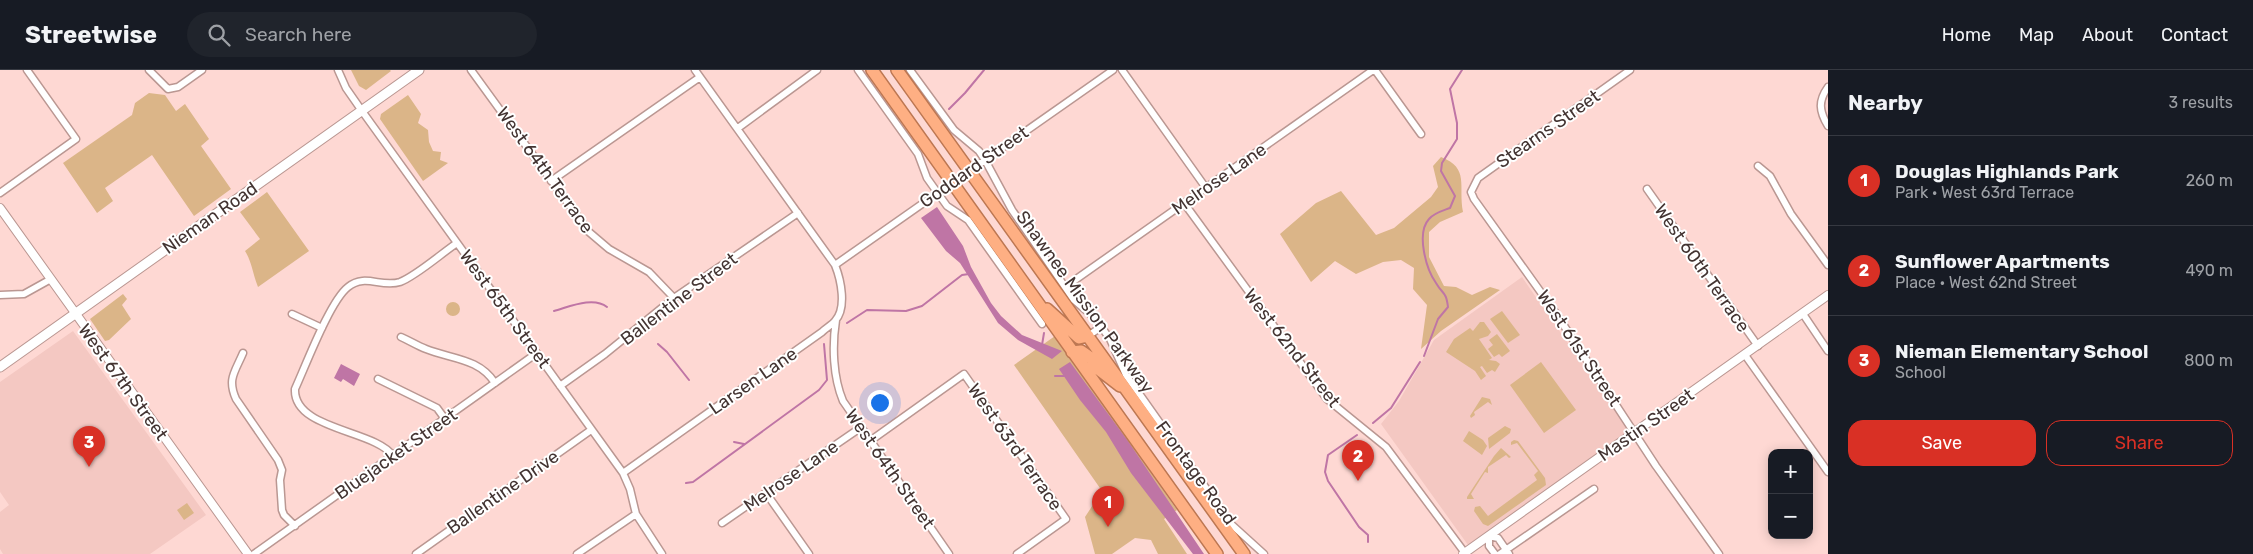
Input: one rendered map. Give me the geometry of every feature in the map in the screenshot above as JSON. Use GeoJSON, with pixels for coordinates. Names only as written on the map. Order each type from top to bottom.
{"type":"FeatureCollection","features":[{"type":"Feature","properties":{"kind":"highway"},"geometry":{"type":"LineString","coordinates":[[872,70],[1217,554]]}},
{"type":"Feature","properties":{"kind":"highway","name":"Shawnee Mission Parkway"},"geometry":{"type":"LineString","coordinates":[[897,70],[1244,554]]}},
{"type":"Feature","properties":{"kind":"highway"},"geometry":{"type":"LineString","coordinates":[[1036,300],[1079,338],[1088,336]]}},
{"type":"Feature","properties":{"kind":"highway"},"geometry":{"type":"LineString","coordinates":[[1042,324],[1060,335]]}},
{"type":"Feature","properties":{"kind":"highway"},"geometry":{"type":"LineString","coordinates":[[1072,352],[1082,351],[1091,358],[1098,368],[1130,394]]}},
{"type":"Feature","properties":{"kind":"main road","name":"Nieman Road"},"geometry":{"type":"LineString","coordinates":[[0,366],[419,70]]}},
{"type":"Feature","properties":{"kind":"street"},"geometry":{"type":"LineString","coordinates":[[0,193],[76,139],[28,70]]}},
{"type":"Feature","properties":{"kind":"street"},"geometry":{"type":"LineString","coordinates":[[149,70],[168,89],[178,87],[202,70]]}},
{"type":"Feature","properties":{"kind":"street","name":"West 65th Street"},"geometry":{"type":"LineString","coordinates":[[338,70],[346,88],[362,111],[623,473],[630,489],[636,514],[662,554]]}},
{"type":"Feature","properties":{"kind":"street","name":"West 64th Terrace"},"geometry":{"type":"LineString","coordinates":[[471,70],[589,232],[609,249],[649,272],[674,298]]}},
{"type":"Feature","properties":{"kind":"street"},"geometry":{"type":"LineString","coordinates":[[695,70],[835,265],[842,293],[836,320]]}},
{"type":"Feature","properties":{"kind":"street"},"geometry":{"type":"LineString","coordinates":[[738,128],[817,70]]}},
{"type":"Feature","properties":{"kind":"street"},"geometry":{"type":"LineString","coordinates":[[858,70],[918,154],[927,178],[937,193],[947,206],[968,220],[1042,324]]}},
{"type":"Feature","properties":{"kind":"street","name":"Frontage Road"},"geometry":{"type":"LineString","coordinates":[[910,70],[954,130],[979,151],[993,172],[1005,200],[1065,287],[1101,327],[1115,348],[1126,375],[1232,524],[1264,554]]}},
{"type":"Feature","properties":{"kind":"street","name":"Goddard Street"},"geometry":{"type":"LineString","coordinates":[[835,265],[1113,70]]}},
{"type":"Feature","properties":{"kind":"street"},"geometry":{"type":"LineString","coordinates":[[1122,70],[1206,188]]}},
{"type":"Feature","properties":{"kind":"street"},"geometry":{"type":"LineString","coordinates":[[1374,70],[1421,134]]}},
{"type":"Feature","properties":{"kind":"street","name":"Melrose Lane"},"geometry":{"type":"LineString","coordinates":[[1065,287],[1374,70]]}},
{"type":"Feature","properties":{"kind":"street","name":"Stearns Street"},"geometry":{"type":"LineString","coordinates":[[1471,192],[1478,178],[1622,72],[1630,70]]}},
{"type":"Feature","properties":{"kind":"street"},"geometry":{"type":"LineString","coordinates":[[551,181],[700,77]]}},
{"type":"Feature","properties":{"kind":"street"},"geometry":{"type":"LineString","coordinates":[[1828,87],[1820,103],[1820,111],[1828,126]]}},
{"type":"Feature","properties":{"kind":"street"},"geometry":{"type":"LineString","coordinates":[[1758,166],[1770,176],[1791,214],[1828,265]]}},
{"type":"Feature","properties":{"kind":"street","name":"West 60th Terrace"},"geometry":{"type":"LineString","coordinates":[[1647,190],[1758,346]]}},
{"type":"Feature","properties":{"kind":"street","name":"West 61st Street"},"geometry":{"type":"LineString","coordinates":[[1471,192],[1474,199],[1555,312],[1636,432],[1656,466],[1719,554]]}},
{"type":"Feature","properties":{"kind":"street","name":"West 62nd Street"},"geometry":{"type":"LineString","coordinates":[[1184,204],[1327,399],[1386,447],[1464,553]]}},
{"type":"Feature","properties":{"kind":"street","name":"West 67th Street"},"geometry":{"type":"LineString","coordinates":[[0,208],[248,554]]}},
{"type":"Feature","properties":{"kind":"street","name":"Ballentine Street"},"geometry":{"type":"LineString","coordinates":[[560,386],[606,354],[674,298],[798,213]]}},
{"type":"Feature","properties":{"kind":"street"},"geometry":{"type":"LineString","coordinates":[[393,456],[384,446],[329,426],[314,417],[303,408],[294,392],[322,328],[340,294],[349,286],[365,280],[389,284],[400,282],[457,243]]}},
{"type":"Feature","properties":{"kind":"street"},"geometry":{"type":"LineString","coordinates":[[0,295],[24,294],[51,279]]}},
{"type":"Feature","properties":{"kind":"street","name":"Mastin Street"},"geometry":{"type":"LineString","coordinates":[[1464,553],[1828,295]]}},
{"type":"Feature","properties":{"kind":"street"},"geometry":{"type":"LineString","coordinates":[[292,314],[322,328]]}},
{"type":"Feature","properties":{"kind":"street"},"geometry":{"type":"LineString","coordinates":[[1803,314],[1828,351]]}},
{"type":"Feature","properties":{"kind":"street","name":"West 64th Street"},"geometry":{"type":"LineString","coordinates":[[836,320],[834,337],[837,383],[843,401],[949,554]]}},
{"type":"Feature","properties":{"kind":"street","name":"Larsen Lane"},"geometry":{"type":"LineString","coordinates":[[623,473],[836,320]]}},
{"type":"Feature","properties":{"kind":"street"},"geometry":{"type":"LineString","coordinates":[[1088,336],[1101,327]]}},
{"type":"Feature","properties":{"kind":"street"},"geometry":{"type":"LineString","coordinates":[[402,337],[428,350],[445,353],[476,366],[486,371],[495,383]]}},
{"type":"Feature","properties":{"kind":"street"},"geometry":{"type":"LineString","coordinates":[[243,353],[230,381],[231,388],[236,399],[282,470],[280,480],[282,510],[284,516],[295,526]]}},
{"type":"Feature","properties":{"kind":"street","name":"Bluejacket Street"},"geometry":{"type":"LineString","coordinates":[[254,554],[537,353]]}},
{"type":"Feature","properties":{"kind":"street","name":"West 60th Terrace"},"geometry":{"type":"LineString","coordinates":[[1745,355],[1828,472]]}},
{"type":"Feature","properties":{"kind":"street","name":"West 63rd Terrace"},"geometry":{"type":"LineString","coordinates":[[870,441],[964,374],[1066,520],[1017,554]]}},
{"type":"Feature","properties":{"kind":"street"},"geometry":{"type":"LineString","coordinates":[[378,379],[431,404],[437,408],[445,419]]}},
{"type":"Feature","properties":{"kind":"street","name":"Melrose Lane"},"geometry":{"type":"LineString","coordinates":[[722,523],[860,428]]}},
{"type":"Feature","properties":{"kind":"street","name":"Ballentine Drive"},"geometry":{"type":"LineString","coordinates":[[416,554],[591,430]]}},
{"type":"Feature","properties":{"kind":"street"},"geometry":{"type":"LineString","coordinates":[[1495,554],[1489,546],[1489,536],[1498,538],[1505,553],[1594,490]]}},
{"type":"Feature","properties":{"kind":"street"},"geometry":{"type":"LineString","coordinates":[[766,493],[809,554]]}},
{"type":"Feature","properties":{"kind":"street"},"geometry":{"type":"LineString","coordinates":[[577,554],[636,514]]}},
{"type":"Feature","properties":{"kind":"shaded area"},"geometry":{"type":"Polygon","coordinates":[[[351,70],[391,71],[366,90],[359,86],[351,70]]]}},
{"type":"Feature","properties":{"kind":"shaded area"},"geometry":{"type":"Polygon","coordinates":[[[149,93],[165,95],[176,111],[185,104],[209,139],[201,146],[231,189],[194,216],[152,155],[105,188],[113,201],[97,213],[63,163],[132,115],[135,103],[149,93]]]}},
{"type":"Feature","properties":{"kind":"shaded area"},"geometry":{"type":"Polygon","coordinates":[[[408,95],[421,114],[418,123],[428,130],[429,142],[433,151],[441,152],[440,160],[448,163],[423,181],[380,119],[381,114],[408,95]]]}},
{"type":"Feature","properties":{"kind":"shaded area"},"geometry":{"type":"Polygon","coordinates":[[[1441,157],[1450,161],[1459,172],[1463,212],[1440,222],[1429,232],[1429,257],[1444,286],[1456,287],[1472,295],[1490,287],[1500,290],[1441,331],[1421,349],[1427,305],[1413,289],[1414,268],[1401,260],[1383,262],[1356,274],[1335,261],[1311,282],[1280,234],[1316,203],[1341,191],[1376,235],[1394,228],[1431,197],[1438,187],[1433,166],[1441,157]]]}},
{"type":"Feature","properties":{"kind":"shaded area"},"geometry":{"type":"Polygon","coordinates":[[[267,192],[309,251],[258,287],[245,251],[260,239],[240,212],[267,192]]]}},
{"type":"Feature","properties":{"kind":"shaded area"},"geometry":{"type":"Polygon","coordinates":[[[937,207],[963,246],[971,267],[991,303],[1001,316],[1022,335],[1062,351],[1052,359],[1018,340],[998,323],[960,263],[946,251],[921,218],[937,207]]]}},
{"type":"Feature","properties":{"kind":"shaded area"},"geometry":{"type":"Polygon","coordinates":[[[1522,277],[1627,428],[1625,433],[1468,545],[1381,424],[1399,401],[1434,340],[1522,277]]]}},
{"type":"Feature","properties":{"kind":"shaded area"},"geometry":{"type":"Polygon","coordinates":[[[123,294],[127,299],[122,305],[131,319],[109,340],[105,341],[90,319],[123,294]]]}},
{"type":"Feature","properties":{"kind":"shaded area"},"geometry":{"type":"Polygon","coordinates":[[[453,302],[458,304],[460,309],[458,314],[453,316],[448,314],[446,309],[448,304],[453,302]]]}},
{"type":"Feature","properties":{"kind":"shaded area"},"geometry":{"type":"Polygon","coordinates":[[[1502,311],[1520,335],[1508,343],[1490,319],[1502,311]]]}},
{"type":"Feature","properties":{"kind":"shaded area"},"geometry":{"type":"Polygon","coordinates":[[[1480,322],[1484,322],[1491,332],[1488,336],[1479,339],[1492,358],[1489,360],[1500,364],[1495,372],[1492,370],[1487,373],[1482,366],[1480,367],[1486,376],[1481,380],[1475,371],[1446,352],[1454,339],[1470,328],[1473,331],[1480,322]]]}},
{"type":"Feature","properties":{"kind":"shaded area"},"geometry":{"type":"Polygon","coordinates":[[[73,331],[206,515],[150,554],[3,554],[0,549],[0,512],[9,505],[0,492],[0,382],[73,331]]]}},
{"type":"Feature","properties":{"kind":"shaded area"},"geometry":{"type":"Polygon","coordinates":[[[1497,334],[1510,351],[1502,357],[1499,354],[1494,357],[1488,349],[1493,345],[1489,340],[1497,334]]]}},
{"type":"Feature","properties":{"kind":"shaded area"},"geometry":{"type":"Polygon","coordinates":[[[1055,336],[1177,510],[1164,519],[1187,554],[1158,554],[1151,540],[1135,538],[1112,554],[1095,554],[1085,517],[1102,491],[1014,365],[1055,336]]]}},
{"type":"Feature","properties":{"kind":"shaded area"},"geometry":{"type":"Polygon","coordinates":[[[1070,362],[1128,441],[1204,554],[1193,554],[1131,473],[1106,432],[1080,400],[1059,369],[1070,362]]]}},
{"type":"Feature","properties":{"kind":"shaded area"},"geometry":{"type":"Polygon","coordinates":[[[1541,362],[1576,410],[1544,433],[1510,385],[1541,362]]]}},
{"type":"Feature","properties":{"kind":"shaded area"},"geometry":{"type":"Polygon","coordinates":[[[341,364],[360,374],[354,386],[343,379],[341,382],[334,378],[341,364]]]}},
{"type":"Feature","properties":{"kind":"shaded area"},"geometry":{"type":"Polygon","coordinates":[[[1482,397],[1490,399],[1492,405],[1488,402],[1474,412],[1475,415],[1471,418],[1470,416],[1482,397]]]}},
{"type":"Feature","properties":{"kind":"shaded area"},"geometry":{"type":"Polygon","coordinates":[[[1505,426],[1511,429],[1510,433],[1489,449],[1488,438],[1505,426]]]}},
{"type":"Feature","properties":{"kind":"shaded area"},"geometry":{"type":"Polygon","coordinates":[[[1469,431],[1483,440],[1487,446],[1482,455],[1463,441],[1469,431]]]}},
{"type":"Feature","properties":{"kind":"shaded area"},"geometry":{"type":"Polygon","coordinates":[[[1514,440],[1518,441],[1545,478],[1546,485],[1488,526],[1483,524],[1474,511],[1475,507],[1480,506],[1488,516],[1537,480],[1534,475],[1538,471],[1517,443],[1511,445],[1511,442],[1514,440]]]}},
{"type":"Feature","properties":{"kind":"shaded area"},"geometry":{"type":"Polygon","coordinates":[[[1501,448],[1511,457],[1509,458],[1506,455],[1488,467],[1488,473],[1485,472],[1471,494],[1474,499],[1467,499],[1494,456],[1501,448]]]}},
{"type":"Feature","properties":{"kind":"shaded area"},"geometry":{"type":"Polygon","coordinates":[[[187,503],[194,513],[184,520],[177,510],[187,503]]]}},
{"type":"Feature","properties":{"kind":"waterway"},"geometry":{"type":"LineString","coordinates":[[949,109],[984,70]]}},
{"type":"Feature","properties":{"kind":"waterway"},"geometry":{"type":"LineString","coordinates":[[1424,356],[1438,319],[1448,307],[1445,296],[1429,269],[1424,251],[1423,233],[1429,219],[1450,208],[1455,196],[1441,171],[1442,163],[1457,139],[1457,123],[1450,89],[1462,70]]}},
{"type":"Feature","properties":{"kind":"waterway"},"geometry":{"type":"LineString","coordinates":[[847,323],[867,310],[906,311],[922,306],[962,275],[969,274]]}},
{"type":"Feature","properties":{"kind":"waterway"},"geometry":{"type":"LineString","coordinates":[[554,311],[588,302],[595,302],[607,307]]}},
{"type":"Feature","properties":{"kind":"waterway"},"geometry":{"type":"LineString","coordinates":[[1042,345],[1044,333]]}},
{"type":"Feature","properties":{"kind":"waterway"},"geometry":{"type":"LineString","coordinates":[[658,344],[667,352],[689,380]]}},
{"type":"Feature","properties":{"kind":"waterway"},"geometry":{"type":"LineString","coordinates":[[686,483],[693,482],[819,390],[827,380],[824,344]]}},
{"type":"Feature","properties":{"kind":"waterway"},"geometry":{"type":"LineString","coordinates":[[1373,423],[1391,408],[1420,362]]}},
{"type":"Feature","properties":{"kind":"waterway"},"geometry":{"type":"LineString","coordinates":[[1055,376],[1065,376]]}},
{"type":"Feature","properties":{"kind":"waterway"},"geometry":{"type":"LineString","coordinates":[[1357,435],[1328,455],[1325,472],[1328,481],[1359,527],[1368,535],[1368,542]]}},
{"type":"Feature","properties":{"kind":"waterway"},"geometry":{"type":"LineString","coordinates":[[734,442],[744,444]]}},
{"type":"Feature","properties":{"kind":"place","name":"Nieman Elementary School"},"geometry":{"type":"Point","coordinates":[89,467]}},
{"type":"Feature","properties":{"kind":"place","name":"Sunflower Apartments"},"geometry":{"type":"Point","coordinates":[1358,481]}},
{"type":"Feature","properties":{"kind":"place","name":"Douglas Highlands Park"},"geometry":{"type":"Point","coordinates":[1108,527]}}]}
